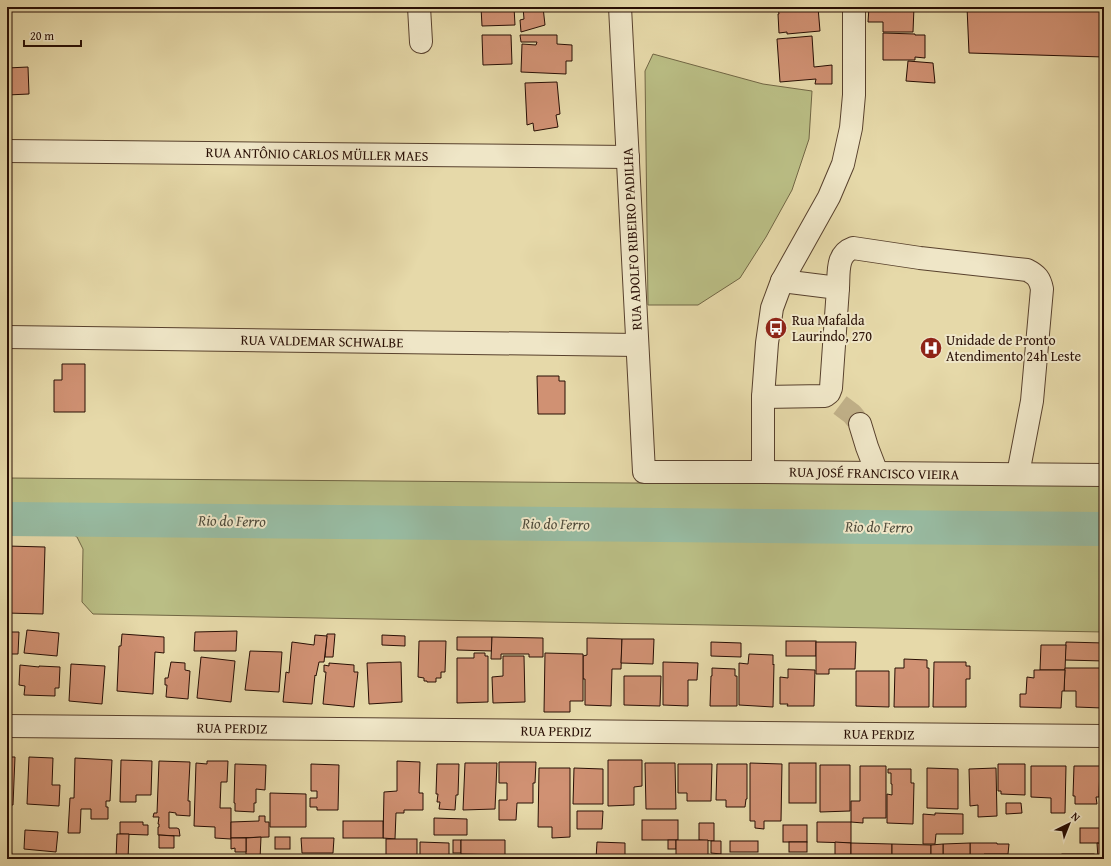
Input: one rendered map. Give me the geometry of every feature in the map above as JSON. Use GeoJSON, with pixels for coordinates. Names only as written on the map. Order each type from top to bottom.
{"type":"FeatureCollection","features":[{"type":"Feature","properties":{"kind":"street"},"geometry":{"type":"LineString","coordinates":[[419,7],[421,42]]}},
{"type":"Feature","properties":{"kind":"street","name":"RUA ADOLFO RIBEIRO PADILHA"},"geometry":{"type":"LineString","coordinates":[[620,7],[644,472]]}},
{"type":"Feature","properties":{"kind":"street"},"geometry":{"type":"LineString","coordinates":[[763,472],[763,397],[767,343],[772,308],[782,280],[829,198],[843,164],[851,128],[854,95],[854,7]]}},
{"type":"Feature","properties":{"kind":"street","name":"RUA ANTÔNIO CARLOS MÜLLER MAES"},"geometry":{"type":"LineString","coordinates":[[7,151],[628,157]]}},
{"type":"Feature","properties":{"kind":"street"},"geometry":{"type":"LineString","coordinates":[[763,397],[832,401],[829,393],[831,388],[840,259],[847,250],[853,248],[920,258],[1027,270],[1036,274],[1040,280],[1042,289],[1032,401],[1018,474]]}},
{"type":"Feature","properties":{"kind":"street"},"geometry":{"type":"LineString","coordinates":[[782,280],[838,288]]}},
{"type":"Feature","properties":{"kind":"street","name":"RUA VALDEMAR SCHWALBE"},"geometry":{"type":"LineString","coordinates":[[7,337],[638,345]]}},
{"type":"Feature","properties":{"kind":"street"},"geometry":{"type":"LineString","coordinates":[[860,424],[877,473]]}},
{"type":"Feature","properties":{"kind":"street","name":"RUA JOSÉ FRANCISCO VIEIRA"},"geometry":{"type":"LineString","coordinates":[[644,472],[1104,475]]}},
{"type":"Feature","properties":{"kind":"street","name":"RUA PERDIZ"},"geometry":{"type":"LineString","coordinates":[[7,726],[1104,736]]}},
{"type":"Feature","properties":{"kind":"green space"},"geometry":{"type":"Polygon","coordinates":[[[653,54],[763,84],[812,91],[809,139],[792,190],[766,237],[740,278],[698,305],[648,305],[645,71],[653,54]]]}},
{"type":"Feature","properties":{"kind":"green space"},"geometry":{"type":"Polygon","coordinates":[[[7,478],[633,483],[1104,484],[1104,632],[93,614],[82,602],[83,549],[77,537],[63,528],[7,528],[7,478]]]}},
{"type":"Feature","properties":{"kind":"building"},"geometry":{"type":"Polygon","coordinates":[[[481,7],[514,7],[515,25],[482,26],[481,7]]]}},
{"type":"Feature","properties":{"kind":"building"},"geometry":{"type":"Polygon","coordinates":[[[523,7],[543,7],[545,25],[521,32],[520,20],[524,19],[523,7]]]}},
{"type":"Feature","properties":{"kind":"building"},"geometry":{"type":"Polygon","coordinates":[[[778,7],[818,7],[820,31],[787,34],[787,32],[779,33],[778,7]]]}},
{"type":"Feature","properties":{"kind":"building"},"geometry":{"type":"Polygon","coordinates":[[[869,7],[914,7],[913,32],[883,32],[883,22],[868,22],[869,7]]]}},
{"type":"Feature","properties":{"kind":"building"},"geometry":{"type":"Polygon","coordinates":[[[967,7],[1104,7],[1104,57],[969,53],[967,7]]]}},
{"type":"Feature","properties":{"kind":"building"},"geometry":{"type":"Polygon","coordinates":[[[883,33],[925,35],[925,58],[915,57],[915,60],[883,60],[883,33]]]}},
{"type":"Feature","properties":{"kind":"building"},"geometry":{"type":"Polygon","coordinates":[[[482,35],[511,35],[512,64],[483,65],[482,35]]]}},
{"type":"Feature","properties":{"kind":"building"},"geometry":{"type":"Polygon","coordinates":[[[520,35],[557,35],[557,44],[572,45],[572,61],[566,61],[566,74],[521,72],[522,44],[536,45],[537,42],[521,42],[520,35]]]}},
{"type":"Feature","properties":{"kind":"building"},"geometry":{"type":"Polygon","coordinates":[[[812,36],[814,67],[832,65],[832,84],[815,84],[816,79],[780,82],[777,39],[812,36]]]}},
{"type":"Feature","properties":{"kind":"building"},"geometry":{"type":"Polygon","coordinates":[[[908,61],[933,63],[935,83],[906,81],[908,61]]]}},
{"type":"Feature","properties":{"kind":"building"},"geometry":{"type":"Polygon","coordinates":[[[28,67],[29,94],[7,95],[7,68],[28,67]]]}},
{"type":"Feature","properties":{"kind":"building"},"geometry":{"type":"Polygon","coordinates":[[[557,82],[560,114],[556,115],[558,127],[534,131],[533,123],[527,125],[525,83],[557,82]]]}},
{"type":"Feature","properties":{"kind":"building"},"geometry":{"type":"Polygon","coordinates":[[[62,364],[85,364],[85,412],[54,412],[54,380],[62,380],[62,364]]]}},
{"type":"Feature","properties":{"kind":"building"},"geometry":{"type":"Polygon","coordinates":[[[537,376],[559,376],[559,381],[565,381],[565,414],[538,414],[537,376]]]}},
{"type":"Feature","properties":{"kind":"building"},"geometry":{"type":"Polygon","coordinates":[[[7,546],[45,547],[43,614],[7,613],[7,546]]]}},
{"type":"Feature","properties":{"kind":"building"},"geometry":{"type":"Polygon","coordinates":[[[27,630],[59,633],[57,656],[24,653],[27,630]]]}},
{"type":"Feature","properties":{"kind":"building"},"geometry":{"type":"Polygon","coordinates":[[[237,631],[236,651],[194,651],[195,632],[237,631]]]}},
{"type":"Feature","properties":{"kind":"building"},"geometry":{"type":"Polygon","coordinates":[[[7,632],[19,632],[18,654],[7,654],[7,632]]]}},
{"type":"Feature","properties":{"kind":"building"},"geometry":{"type":"Polygon","coordinates":[[[122,634],[164,637],[164,653],[155,652],[153,694],[117,691],[119,646],[121,646],[122,634]]]}},
{"type":"Feature","properties":{"kind":"building"},"geometry":{"type":"Polygon","coordinates":[[[327,634],[335,634],[333,657],[325,657],[327,634]]]}},
{"type":"Feature","properties":{"kind":"building"},"geometry":{"type":"Polygon","coordinates":[[[315,635],[327,636],[324,662],[319,662],[316,676],[315,675],[312,704],[283,702],[286,672],[289,673],[292,642],[314,645],[315,635]]]}},
{"type":"Feature","properties":{"kind":"building"},"geometry":{"type":"Polygon","coordinates":[[[382,635],[405,636],[405,646],[382,645],[382,635]]]}},
{"type":"Feature","properties":{"kind":"building"},"geometry":{"type":"Polygon","coordinates":[[[457,637],[492,637],[492,651],[457,650],[457,637]]]}},
{"type":"Feature","properties":{"kind":"building"},"geometry":{"type":"Polygon","coordinates":[[[492,637],[543,638],[543,657],[529,657],[529,654],[501,654],[501,659],[491,659],[492,637]]]}},
{"type":"Feature","properties":{"kind":"building"},"geometry":{"type":"Polygon","coordinates":[[[587,638],[622,639],[621,669],[612,669],[611,706],[585,705],[583,656],[587,655],[587,638]]]}},
{"type":"Feature","properties":{"kind":"building"},"geometry":{"type":"Polygon","coordinates":[[[622,639],[654,639],[653,664],[621,663],[622,639]]]}},
{"type":"Feature","properties":{"kind":"building"},"geometry":{"type":"Polygon","coordinates":[[[419,641],[446,641],[445,672],[441,672],[441,678],[436,678],[436,682],[427,682],[424,681],[424,678],[418,677],[419,641]]]}},
{"type":"Feature","properties":{"kind":"building"},"geometry":{"type":"Polygon","coordinates":[[[786,641],[816,641],[816,656],[786,656],[786,641]]]}},
{"type":"Feature","properties":{"kind":"building"},"geometry":{"type":"Polygon","coordinates":[[[711,642],[741,643],[741,657],[711,656],[711,642]]]}},
{"type":"Feature","properties":{"kind":"building"},"geometry":{"type":"Polygon","coordinates":[[[816,642],[856,642],[855,669],[829,669],[829,674],[816,674],[816,642]]]}},
{"type":"Feature","properties":{"kind":"building"},"geometry":{"type":"Polygon","coordinates":[[[1066,642],[1104,643],[1104,661],[1065,660],[1066,642]]]}},
{"type":"Feature","properties":{"kind":"building"},"geometry":{"type":"Polygon","coordinates":[[[1041,645],[1066,645],[1065,670],[1040,670],[1041,645]]]}},
{"type":"Feature","properties":{"kind":"building"},"geometry":{"type":"Polygon","coordinates":[[[250,651],[282,652],[279,692],[245,690],[250,651]]]}},
{"type":"Feature","properties":{"kind":"building"},"geometry":{"type":"Polygon","coordinates":[[[474,653],[485,653],[485,656],[488,656],[488,702],[457,703],[457,658],[474,658],[474,653]]]}},
{"type":"Feature","properties":{"kind":"building"},"geometry":{"type":"Polygon","coordinates":[[[545,653],[583,654],[583,701],[570,701],[570,712],[544,712],[545,653]]]}},
{"type":"Feature","properties":{"kind":"building"},"geometry":{"type":"Polygon","coordinates":[[[749,654],[773,655],[773,707],[739,705],[739,663],[748,664],[749,654]]]}},
{"type":"Feature","properties":{"kind":"building"},"geometry":{"type":"Polygon","coordinates":[[[503,656],[524,656],[525,702],[493,703],[492,677],[503,676],[503,656]]]}},
{"type":"Feature","properties":{"kind":"building"},"geometry":{"type":"Polygon","coordinates":[[[201,657],[235,661],[231,702],[197,698],[201,657]]]}},
{"type":"Feature","properties":{"kind":"building"},"geometry":{"type":"Polygon","coordinates":[[[904,659],[927,660],[927,668],[929,668],[929,707],[894,707],[895,668],[904,668],[904,659]]]}},
{"type":"Feature","properties":{"kind":"building"},"geometry":{"type":"Polygon","coordinates":[[[171,662],[185,663],[185,670],[190,671],[188,699],[166,697],[167,685],[165,685],[165,678],[168,678],[171,662]]]}},
{"type":"Feature","properties":{"kind":"building"},"geometry":{"type":"Polygon","coordinates":[[[401,662],[402,702],[369,704],[367,663],[401,662]]]}},
{"type":"Feature","properties":{"kind":"building"},"geometry":{"type":"Polygon","coordinates":[[[663,662],[698,663],[697,680],[688,680],[688,706],[663,705],[663,662]]]}},
{"type":"Feature","properties":{"kind":"building"},"geometry":{"type":"Polygon","coordinates":[[[934,662],[966,662],[966,666],[970,666],[970,679],[966,679],[966,707],[933,707],[934,662]]]}},
{"type":"Feature","properties":{"kind":"building"},"geometry":{"type":"Polygon","coordinates":[[[329,663],[354,665],[354,672],[358,672],[354,707],[323,704],[326,672],[324,672],[324,665],[329,666],[329,663]]]}},
{"type":"Feature","properties":{"kind":"building"},"geometry":{"type":"Polygon","coordinates":[[[71,664],[105,666],[102,704],[69,701],[71,664]]]}},
{"type":"Feature","properties":{"kind":"building"},"geometry":{"type":"Polygon","coordinates":[[[20,665],[60,667],[59,688],[55,688],[55,696],[24,695],[25,686],[19,685],[20,665]]]}},
{"type":"Feature","properties":{"kind":"building"},"geometry":{"type":"Polygon","coordinates":[[[712,668],[735,669],[735,676],[737,676],[737,706],[710,706],[712,668]]]}},
{"type":"Feature","properties":{"kind":"building"},"geometry":{"type":"Polygon","coordinates":[[[1065,668],[1104,668],[1102,708],[1076,707],[1076,691],[1064,691],[1065,668]]]}},
{"type":"Feature","properties":{"kind":"building"},"geometry":{"type":"Polygon","coordinates":[[[788,669],[815,670],[814,706],[787,706],[788,704],[780,704],[780,677],[788,678],[788,669]]]}},
{"type":"Feature","properties":{"kind":"building"},"geometry":{"type":"Polygon","coordinates":[[[1034,670],[1065,670],[1064,691],[1062,691],[1061,708],[1020,707],[1020,694],[1026,694],[1027,677],[1034,678],[1034,670]]]}},
{"type":"Feature","properties":{"kind":"building"},"geometry":{"type":"Polygon","coordinates":[[[856,671],[889,671],[889,707],[856,706],[856,671]]]}},
{"type":"Feature","properties":{"kind":"building"},"geometry":{"type":"Polygon","coordinates":[[[624,676],[661,676],[660,706],[624,705],[624,676]]]}},
{"type":"Feature","properties":{"kind":"building"},"geometry":{"type":"Polygon","coordinates":[[[7,757],[15,757],[13,805],[7,805],[7,757]]]}},
{"type":"Feature","properties":{"kind":"building"},"geometry":{"type":"Polygon","coordinates":[[[29,757],[53,758],[52,785],[60,785],[59,806],[27,804],[29,757]]]}},
{"type":"Feature","properties":{"kind":"building"},"geometry":{"type":"Polygon","coordinates":[[[75,758],[112,760],[110,801],[106,801],[106,807],[108,807],[108,819],[91,819],[91,809],[81,809],[80,833],[68,833],[70,798],[74,798],[75,758]]]}},
{"type":"Feature","properties":{"kind":"building"},"geometry":{"type":"Polygon","coordinates":[[[121,760],[152,761],[151,795],[136,795],[136,802],[120,802],[121,760]]]}},
{"type":"Feature","properties":{"kind":"building"},"geometry":{"type":"Polygon","coordinates":[[[608,760],[642,760],[642,786],[634,787],[634,805],[608,806],[608,760]]]}},
{"type":"Feature","properties":{"kind":"building"},"geometry":{"type":"Polygon","coordinates":[[[159,761],[190,762],[188,801],[190,801],[190,816],[176,815],[176,813],[169,812],[169,828],[179,829],[180,836],[158,835],[159,817],[153,817],[154,813],[157,813],[159,761]]]}},
{"type":"Feature","properties":{"kind":"building"},"geometry":{"type":"Polygon","coordinates":[[[207,761],[228,761],[227,782],[221,782],[220,808],[231,808],[231,839],[215,838],[215,827],[194,826],[196,763],[207,764],[207,761]]]}},
{"type":"Feature","properties":{"kind":"building"},"geometry":{"type":"Polygon","coordinates":[[[397,761],[420,762],[419,793],[423,793],[423,810],[404,810],[404,813],[396,813],[395,839],[383,838],[384,792],[397,791],[397,761]]]}},
{"type":"Feature","properties":{"kind":"building"},"geometry":{"type":"Polygon","coordinates":[[[499,762],[536,762],[535,783],[533,783],[533,803],[517,803],[516,820],[499,820],[499,800],[507,800],[507,783],[499,783],[499,762]]]}},
{"type":"Feature","properties":{"kind":"building"},"geometry":{"type":"Polygon","coordinates":[[[465,763],[497,763],[495,809],[463,810],[465,763]]]}},
{"type":"Feature","properties":{"kind":"building"},"geometry":{"type":"Polygon","coordinates":[[[645,763],[675,763],[676,809],[646,809],[645,763]]]}},
{"type":"Feature","properties":{"kind":"building"},"geometry":{"type":"Polygon","coordinates":[[[750,763],[782,764],[781,821],[764,821],[764,829],[755,828],[755,821],[750,821],[750,763]]]}},
{"type":"Feature","properties":{"kind":"building"},"geometry":{"type":"Polygon","coordinates":[[[789,763],[816,763],[816,803],[789,803],[789,763]]]}},
{"type":"Feature","properties":{"kind":"building"},"geometry":{"type":"Polygon","coordinates":[[[235,764],[266,765],[265,790],[256,789],[256,803],[254,803],[254,812],[235,811],[235,764]]]}},
{"type":"Feature","properties":{"kind":"building"},"geometry":{"type":"Polygon","coordinates":[[[311,764],[339,765],[338,810],[317,810],[317,807],[310,807],[310,798],[317,798],[317,791],[311,791],[311,764]]]}},
{"type":"Feature","properties":{"kind":"building"},"geometry":{"type":"Polygon","coordinates":[[[437,764],[459,764],[458,795],[456,795],[455,810],[439,809],[440,802],[437,802],[438,794],[436,794],[437,764]]]}},
{"type":"Feature","properties":{"kind":"building"},"geometry":{"type":"Polygon","coordinates":[[[678,764],[712,764],[711,801],[687,801],[687,793],[678,793],[678,764]]]}},
{"type":"Feature","properties":{"kind":"building"},"geometry":{"type":"Polygon","coordinates":[[[717,764],[747,764],[747,799],[745,807],[726,807],[726,800],[716,800],[717,764]]]}},
{"type":"Feature","properties":{"kind":"building"},"geometry":{"type":"Polygon","coordinates":[[[998,764],[1025,764],[1025,795],[1001,794],[1001,791],[998,791],[998,764]]]}},
{"type":"Feature","properties":{"kind":"building"},"geometry":{"type":"Polygon","coordinates":[[[820,765],[850,765],[850,811],[820,812],[820,765]]]}},
{"type":"Feature","properties":{"kind":"building"},"geometry":{"type":"Polygon","coordinates":[[[860,766],[886,766],[886,818],[863,818],[863,823],[851,822],[851,801],[860,801],[860,766]]]}},
{"type":"Feature","properties":{"kind":"building"},"geometry":{"type":"Polygon","coordinates":[[[1031,766],[1066,766],[1065,813],[1051,813],[1051,798],[1031,797],[1031,766]]]}},
{"type":"Feature","properties":{"kind":"building"},"geometry":{"type":"Polygon","coordinates":[[[1074,766],[1100,766],[1099,797],[1096,797],[1097,804],[1075,804],[1075,796],[1073,796],[1074,766]]]}},
{"type":"Feature","properties":{"kind":"building"},"geometry":{"type":"Polygon","coordinates":[[[539,768],[570,768],[570,837],[552,838],[552,827],[538,827],[539,768]]]}},
{"type":"Feature","properties":{"kind":"building"},"geometry":{"type":"Polygon","coordinates":[[[574,768],[603,769],[603,804],[573,804],[574,768]]]}},
{"type":"Feature","properties":{"kind":"building"},"geometry":{"type":"Polygon","coordinates":[[[927,768],[958,769],[958,809],[927,808],[927,768]]]}},
{"type":"Feature","properties":{"kind":"building"},"geometry":{"type":"Polygon","coordinates":[[[996,768],[997,816],[978,817],[978,805],[970,806],[969,769],[996,768]]]}},
{"type":"Feature","properties":{"kind":"building"},"geometry":{"type":"Polygon","coordinates":[[[888,769],[911,769],[911,783],[914,783],[913,824],[887,823],[887,794],[892,795],[891,773],[888,773],[888,769]]]}},
{"type":"Feature","properties":{"kind":"building"},"geometry":{"type":"Polygon","coordinates":[[[270,793],[306,794],[306,827],[270,827],[270,793]]]}},
{"type":"Feature","properties":{"kind":"building"},"geometry":{"type":"Polygon","coordinates":[[[1006,803],[1021,803],[1022,813],[1006,814],[1006,803]]]}},
{"type":"Feature","properties":{"kind":"building"},"geometry":{"type":"Polygon","coordinates":[[[577,811],[603,811],[602,829],[577,829],[577,811]]]}},
{"type":"Feature","properties":{"kind":"building"},"geometry":{"type":"Polygon","coordinates":[[[935,813],[963,814],[963,834],[936,834],[935,844],[923,844],[923,814],[935,815],[935,813]]]}},
{"type":"Feature","properties":{"kind":"building"},"geometry":{"type":"Polygon","coordinates":[[[259,816],[265,816],[265,822],[269,822],[269,837],[231,838],[231,822],[259,821],[259,816]]]}},
{"type":"Feature","properties":{"kind":"building"},"geometry":{"type":"Polygon","coordinates":[[[434,818],[467,819],[467,835],[434,835],[434,818]]]}},
{"type":"Feature","properties":{"kind":"building"},"geometry":{"type":"Polygon","coordinates":[[[642,820],[678,820],[678,840],[642,840],[642,820]]]}},
{"type":"Feature","properties":{"kind":"building"},"geometry":{"type":"Polygon","coordinates":[[[343,821],[383,821],[383,838],[343,838],[343,821]]]}},
{"type":"Feature","properties":{"kind":"building"},"geometry":{"type":"Polygon","coordinates":[[[120,822],[143,822],[143,825],[148,825],[148,835],[120,834],[120,822]]]}},
{"type":"Feature","properties":{"kind":"building"},"geometry":{"type":"Polygon","coordinates":[[[817,822],[851,822],[851,843],[817,842],[817,822]]]}},
{"type":"Feature","properties":{"kind":"building"},"geometry":{"type":"Polygon","coordinates":[[[699,823],[714,823],[714,841],[699,840],[699,823]]]}},
{"type":"Feature","properties":{"kind":"building"},"geometry":{"type":"Polygon","coordinates":[[[783,825],[807,825],[807,842],[783,842],[783,825]]]}},
{"type":"Feature","properties":{"kind":"building"},"geometry":{"type":"Polygon","coordinates":[[[1080,828],[1100,828],[1100,843],[1080,843],[1080,828]]]}},
{"type":"Feature","properties":{"kind":"building"},"geometry":{"type":"Polygon","coordinates":[[[25,830],[58,832],[56,852],[24,849],[25,830]]]}},
{"type":"Feature","properties":{"kind":"building"},"geometry":{"type":"Polygon","coordinates":[[[117,834],[129,834],[128,859],[116,859],[117,834]]]}},
{"type":"Feature","properties":{"kind":"building"},"geometry":{"type":"Polygon","coordinates":[[[159,835],[174,836],[174,848],[159,848],[159,835]]]}},
{"type":"Feature","properties":{"kind":"building"},"geometry":{"type":"Polygon","coordinates":[[[261,837],[260,859],[246,859],[246,838],[261,837]]]}},
{"type":"Feature","properties":{"kind":"building"},"geometry":{"type":"Polygon","coordinates":[[[275,837],[290,837],[290,849],[275,849],[275,837]]]}},
{"type":"Feature","properties":{"kind":"building"},"geometry":{"type":"Polygon","coordinates":[[[231,838],[246,838],[246,852],[235,852],[235,848],[231,849],[231,838]]]}},
{"type":"Feature","properties":{"kind":"building"},"geometry":{"type":"Polygon","coordinates":[[[301,838],[334,838],[333,853],[302,853],[301,838]]]}},
{"type":"Feature","properties":{"kind":"building"},"geometry":{"type":"Polygon","coordinates":[[[386,839],[417,839],[417,855],[386,855],[386,839]]]}},
{"type":"Feature","properties":{"kind":"building"},"geometry":{"type":"Polygon","coordinates":[[[453,840],[461,840],[461,853],[453,853],[453,840]]]}},
{"type":"Feature","properties":{"kind":"building"},"geometry":{"type":"Polygon","coordinates":[[[461,840],[505,840],[505,855],[461,854],[461,840]]]}},
{"type":"Feature","properties":{"kind":"building"},"geometry":{"type":"Polygon","coordinates":[[[668,840],[676,840],[676,849],[668,849],[668,840]]]}},
{"type":"Feature","properties":{"kind":"building"},"geometry":{"type":"Polygon","coordinates":[[[676,840],[708,840],[708,858],[676,857],[676,840]]]}},
{"type":"Feature","properties":{"kind":"building"},"geometry":{"type":"Polygon","coordinates":[[[711,841],[721,841],[721,854],[711,853],[711,841]]]}},
{"type":"Feature","properties":{"kind":"building"},"geometry":{"type":"Polygon","coordinates":[[[730,841],[758,841],[758,852],[730,852],[730,841]]]}},
{"type":"Feature","properties":{"kind":"building"},"geometry":{"type":"Polygon","coordinates":[[[420,842],[449,843],[449,859],[420,859],[420,842]]]}},
{"type":"Feature","properties":{"kind":"building"},"geometry":{"type":"Polygon","coordinates":[[[597,842],[625,843],[625,859],[596,859],[597,842]]]}},
{"type":"Feature","properties":{"kind":"building"},"geometry":{"type":"Polygon","coordinates":[[[789,842],[807,842],[807,852],[789,852],[789,842]]]}},
{"type":"Feature","properties":{"kind":"building"},"geometry":{"type":"Polygon","coordinates":[[[835,842],[851,843],[851,856],[835,855],[835,842]]]}},
{"type":"Feature","properties":{"kind":"building"},"geometry":{"type":"Polygon","coordinates":[[[851,843],[892,844],[892,858],[851,857],[851,843]]]}},
{"type":"Feature","properties":{"kind":"building"},"geometry":{"type":"Polygon","coordinates":[[[970,843],[1009,844],[1008,854],[984,854],[984,859],[970,859],[970,843]]]}},
{"type":"Feature","properties":{"kind":"building"},"geometry":{"type":"Polygon","coordinates":[[[970,843],[970,859],[943,859],[943,844],[970,843]]]}},
{"type":"Feature","properties":{"kind":"building"},"geometry":{"type":"Polygon","coordinates":[[[1097,843],[1104,844],[1104,859],[1098,859],[1097,843]]]}},
{"type":"Feature","properties":{"kind":"building"},"geometry":{"type":"Polygon","coordinates":[[[892,844],[931,845],[931,859],[892,858],[892,844]]]}},
{"type":"Feature","properties":{"kind":"building"},"geometry":{"type":"Polygon","coordinates":[[[943,844],[943,856],[931,856],[931,845],[943,844]]]}},
{"type":"Feature","properties":{"kind":"building"},"geometry":{"type":"Polygon","coordinates":[[[7,845],[11,845],[13,859],[7,859],[7,845]]]}},
{"type":"Feature","properties":{"kind":"building"},"geometry":{"type":"Polygon","coordinates":[[[1062,854],[1094,854],[1094,859],[1062,859],[1062,854]]]}},
{"type":"Feature","properties":{"kind":"building"},"geometry":{"type":"Polygon","coordinates":[[[633,855],[675,857],[675,859],[633,859],[633,855]]]}},
{"type":"Feature","properties":{"kind":"waterway","name":"Rio do Ferro"},"geometry":{"type":"LineString","coordinates":[[7,519],[1104,529]]}},
{"type":"Feature","properties":{"kind":"tunnel"},"geometry":{"type":"LineString","coordinates":[[840,405],[852,414],[860,424]]}},
{"type":"Feature","properties":{"kind":"place","name":"Rua Mafalda Laurindo, 270"},"geometry":{"type":"Point","coordinates":[776,328]}},
{"type":"Feature","properties":{"kind":"place","name":"Unidade de Pronto Atendimento 24h Leste"},"geometry":{"type":"Point","coordinates":[931,348]}}]}
